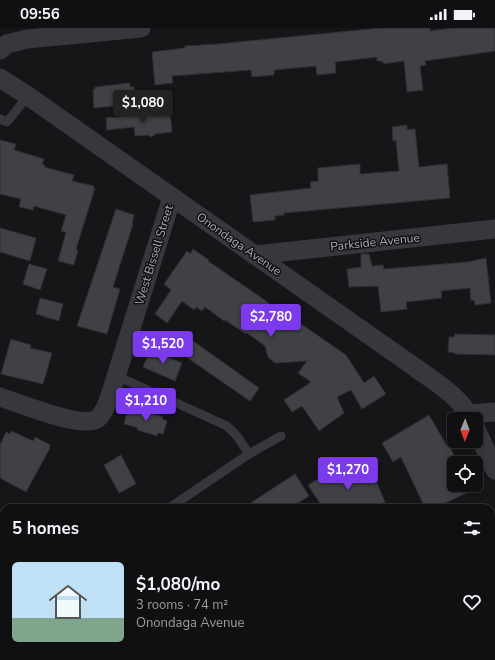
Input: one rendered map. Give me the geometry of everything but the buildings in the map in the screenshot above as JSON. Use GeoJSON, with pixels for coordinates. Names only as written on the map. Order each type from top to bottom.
{"type":"FeatureCollection","features":[{"type":"Feature","properties":{"kind":"street"},"geometry":{"type":"LineString","coordinates":[[0,50],[7,44],[27,39],[77,31],[141,28]]}},
{"type":"Feature","properties":{"kind":"street","name":"Onondaga Avenue"},"geometry":{"type":"LineString","coordinates":[[1,81],[28,96],[416,368],[455,398],[465,412]]}},
{"type":"Feature","properties":{"kind":"street","name":"West Bissell Street"},"geometry":{"type":"LineString","coordinates":[[0,397],[72,421],[91,422],[98,419],[102,414],[117,376],[172,197]]}},
{"type":"Feature","properties":{"kind":"street","name":"Parkside Avenue"},"geometry":{"type":"LineString","coordinates":[[254,255],[495,229]]}},
{"type":"Feature","properties":{"kind":"street"},"geometry":{"type":"LineString","coordinates":[[483,417],[495,412]]}},
{"type":"Feature","properties":{"kind":"street","name":"Onondaga Avenue"},"geometry":{"type":"LineString","coordinates":[[483,444],[495,470]]}},
{"type":"Feature","properties":{"kind":"lane"},"geometry":{"type":"LineString","coordinates":[[0,119],[7,122],[28,96]]}},
{"type":"Feature","properties":{"kind":"lane"},"geometry":{"type":"LineString","coordinates":[[117,376],[227,426],[237,436],[249,454]]}},
{"type":"Feature","properties":{"kind":"lane"},"geometry":{"type":"LineString","coordinates":[[175,504],[249,454],[282,436]]}}]}
